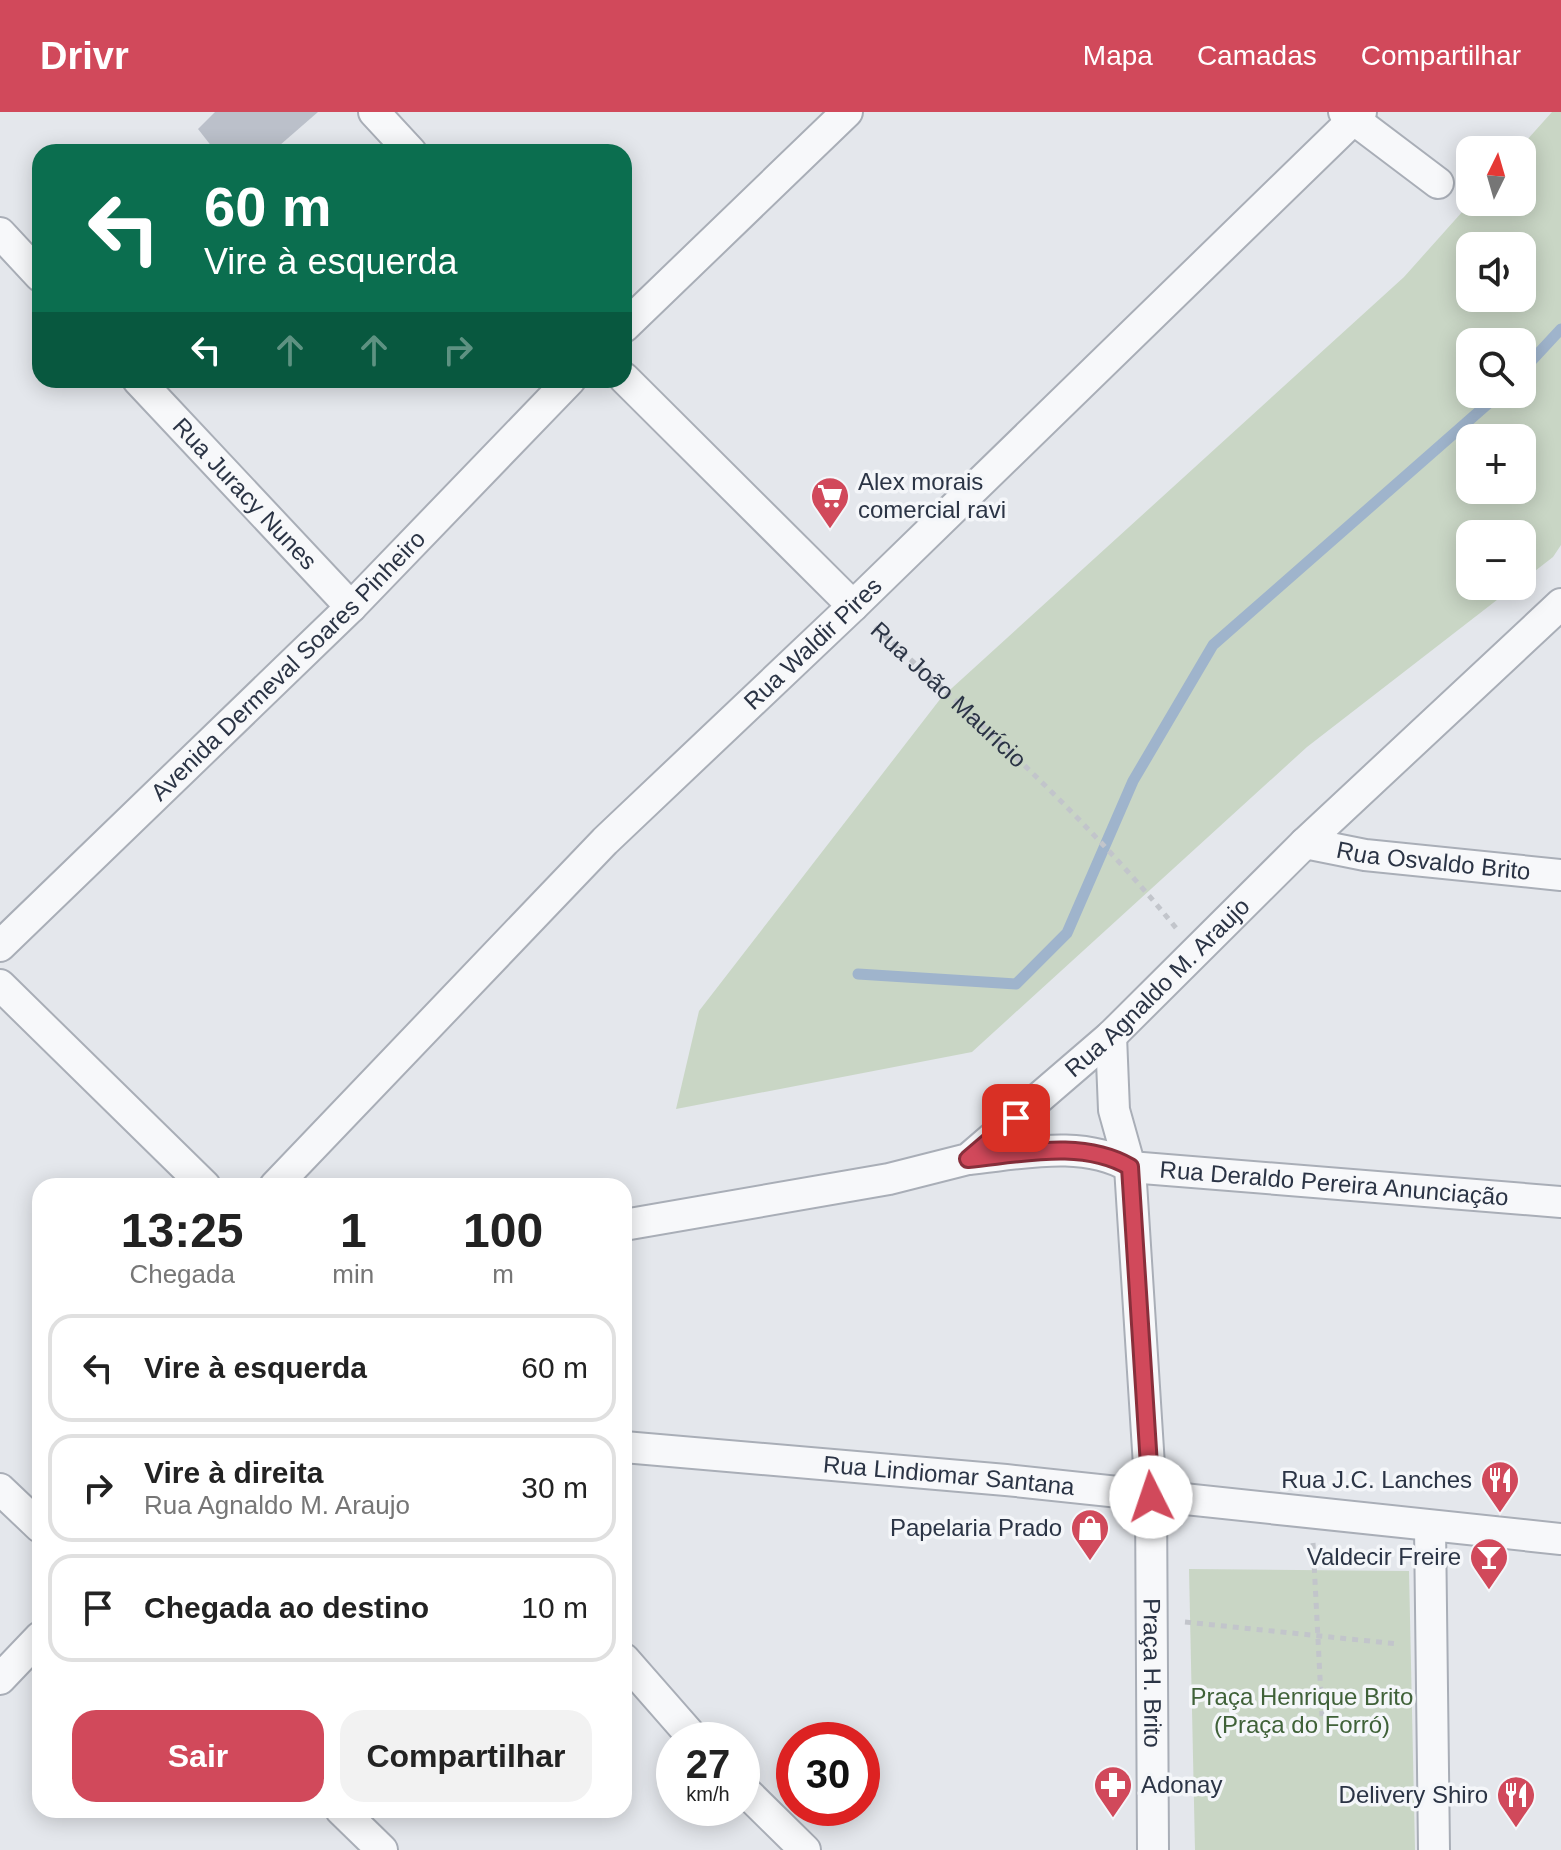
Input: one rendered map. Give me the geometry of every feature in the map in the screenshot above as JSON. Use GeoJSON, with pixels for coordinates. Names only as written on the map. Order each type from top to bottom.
{"type":"FeatureCollection","features":[{"type":"Feature","properties":{"kind":"street"},"geometry":{"type":"LineString","coordinates":[[374,112],[404,144]]}},
{"type":"Feature","properties":{"kind":"street"},"geometry":{"type":"LineString","coordinates":[[632,319],[847,112]]}},
{"type":"Feature","properties":{"kind":"street"},"geometry":{"type":"LineString","coordinates":[[1353,115],[1438,183]]}},
{"type":"Feature","properties":{"kind":"street","name":"Rua Waldir Pires"},"geometry":{"type":"LineString","coordinates":[[283,1178],[605,841],[853,606],[1353,115]]}},
{"type":"Feature","properties":{"kind":"street"},"geometry":{"type":"LineString","coordinates":[[0,233],[32,267]]}},
{"type":"Feature","properties":{"kind":"street","name":"Rua João Maurício"},"geometry":{"type":"LineString","coordinates":[[632,386],[853,606]]}},
{"type":"Feature","properties":{"kind":"street","name":"Rua Juracy Nunes"},"geometry":{"type":"LineString","coordinates":[[146,388],[351,607]]}},
{"type":"Feature","properties":{"kind":"street","name":"Avenida Dermeval Soares Pinheiro"},"geometry":{"type":"LineString","coordinates":[[0,946],[351,607],[562,388]]}},
{"type":"Feature","properties":{"kind":"street","name":"Rua Agnaldo M. Araujo"},"geometry":{"type":"LineString","coordinates":[[632,1224],[889,1179],[968,1159],[1111,1036],[1305,843],[1561,604]]}},
{"type":"Feature","properties":{"kind":"street","name":"Rua Osvaldo Brito"},"geometry":{"type":"LineString","coordinates":[[1305,843],[1393,858],[1561,875]]}},
{"type":"Feature","properties":{"kind":"street"},"geometry":{"type":"LineString","coordinates":[[0,985],[197,1178]]}},
{"type":"Feature","properties":{"kind":"street","name":"Praça H. Brito"},"geometry":{"type":"LineString","coordinates":[[1111,1036],[1114,1110],[1130,1167],[1151,1497],[1153,1850]]}},
{"type":"Feature","properties":{"kind":"street","name":"Rua Deraldo Pereira Anunciação"},"geometry":{"type":"LineString","coordinates":[[968,1159],[1080,1152],[1112,1158],[1130,1167],[1561,1202]]}},
{"type":"Feature","properties":{"kind":"street","name":"Rua Lindiomar Santana"},"geometry":{"type":"LineString","coordinates":[[632,1448],[1006,1480],[1561,1539]]}},
{"type":"Feature","properties":{"kind":"street"},"geometry":{"type":"LineString","coordinates":[[0,1489],[32,1519]]}},
{"type":"Feature","properties":{"kind":"street"},"geometry":{"type":"LineString","coordinates":[[1430,1527],[1434,1850]]}},
{"type":"Feature","properties":{"kind":"street"},"geometry":{"type":"LineString","coordinates":[[0,1679],[32,1645]]}},
{"type":"Feature","properties":{"kind":"street"},"geometry":{"type":"LineString","coordinates":[[632,1668],[679,1722]]}},
{"type":"Feature","properties":{"kind":"street"},"geometry":{"type":"LineString","coordinates":[[760,1804],[809,1849]]}},
{"type":"Feature","properties":{"kind":"street"},"geometry":{"type":"LineString","coordinates":[[349,1818],[382,1850]]}},
{"type":"Feature","properties":{"kind":"path","name":"Rua João Maurício"},"geometry":{"type":"LineString","coordinates":[[853,606],[1027,765],[1121,861],[1197,953]]}},
{"type":"Feature","properties":{"kind":"path"},"geometry":{"type":"LineString","coordinates":[[1312,1514],[1322,1716]]}},
{"type":"Feature","properties":{"kind":"path"},"geometry":{"type":"LineString","coordinates":[[1152,1619],[1433,1648]]}},
{"type":"Feature","properties":{"kind":"green space"},"geometry":{"type":"Polygon","coordinates":[[[1552,112],[1561,112],[1561,545],[1553,557],[1536,570],[1536,520],[1456,520],[1456,600],[1497,600],[1307,747],[972,1052],[676,1109],[699,1011],[941,698],[1404,277],[1458,216],[1536,216],[1536,136],[1531,136],[1552,112]]]}},
{"type":"Feature","properties":{"kind":"green space","name":"Praça Henrique Brito (Praça do Forró)"},"geometry":{"type":"Polygon","coordinates":[[[1189,1569],[1409,1571],[1415,1850],[1195,1850],[1189,1569]]]}},
{"type":"Feature","properties":{"kind":"building"},"geometry":{"type":"Polygon","coordinates":[[[215,112],[318,112],[281,144],[210,144],[198,129],[215,112]]]}},
{"type":"Feature","properties":{"kind":"waterway"},"geometry":{"type":"LineString","coordinates":[[1536,356],[1561,329]]}},
{"type":"Feature","properties":{"kind":"waterway"},"geometry":{"type":"LineString","coordinates":[[858,974],[1016,984],[1067,933],[1133,781],[1213,645],[1483,408]]}},
{"type":"Feature","properties":{"kind":"place","name":"Alex morais comercial ravi"},"geometry":{"type":"Point","coordinates":[830,530]}},
{"type":"Feature","properties":{"kind":"place","name":"Rua J.C. Lanches"},"geometry":{"type":"Point","coordinates":[1500,1514]}},
{"type":"Feature","properties":{"kind":"place","name":"Papelaria Prado"},"geometry":{"type":"Point","coordinates":[1090,1562]}},
{"type":"Feature","properties":{"kind":"place","name":"Valdecir Freire"},"geometry":{"type":"Point","coordinates":[1489,1591]}},
{"type":"Feature","properties":{"kind":"place","name":"Adonay"},"geometry":{"type":"Point","coordinates":[1113,1819]}},
{"type":"Feature","properties":{"kind":"place","name":"Delivery Shiro"},"geometry":{"type":"Point","coordinates":[1516,1829]}},
{"type":"Feature","properties":{"kind":"route"},"geometry":{"type":"LineString","coordinates":[[1016,1118],[968,1159],[1039,1152],[1080,1152],[1112,1158],[1130,1167],[1151,1497]]}}]}
